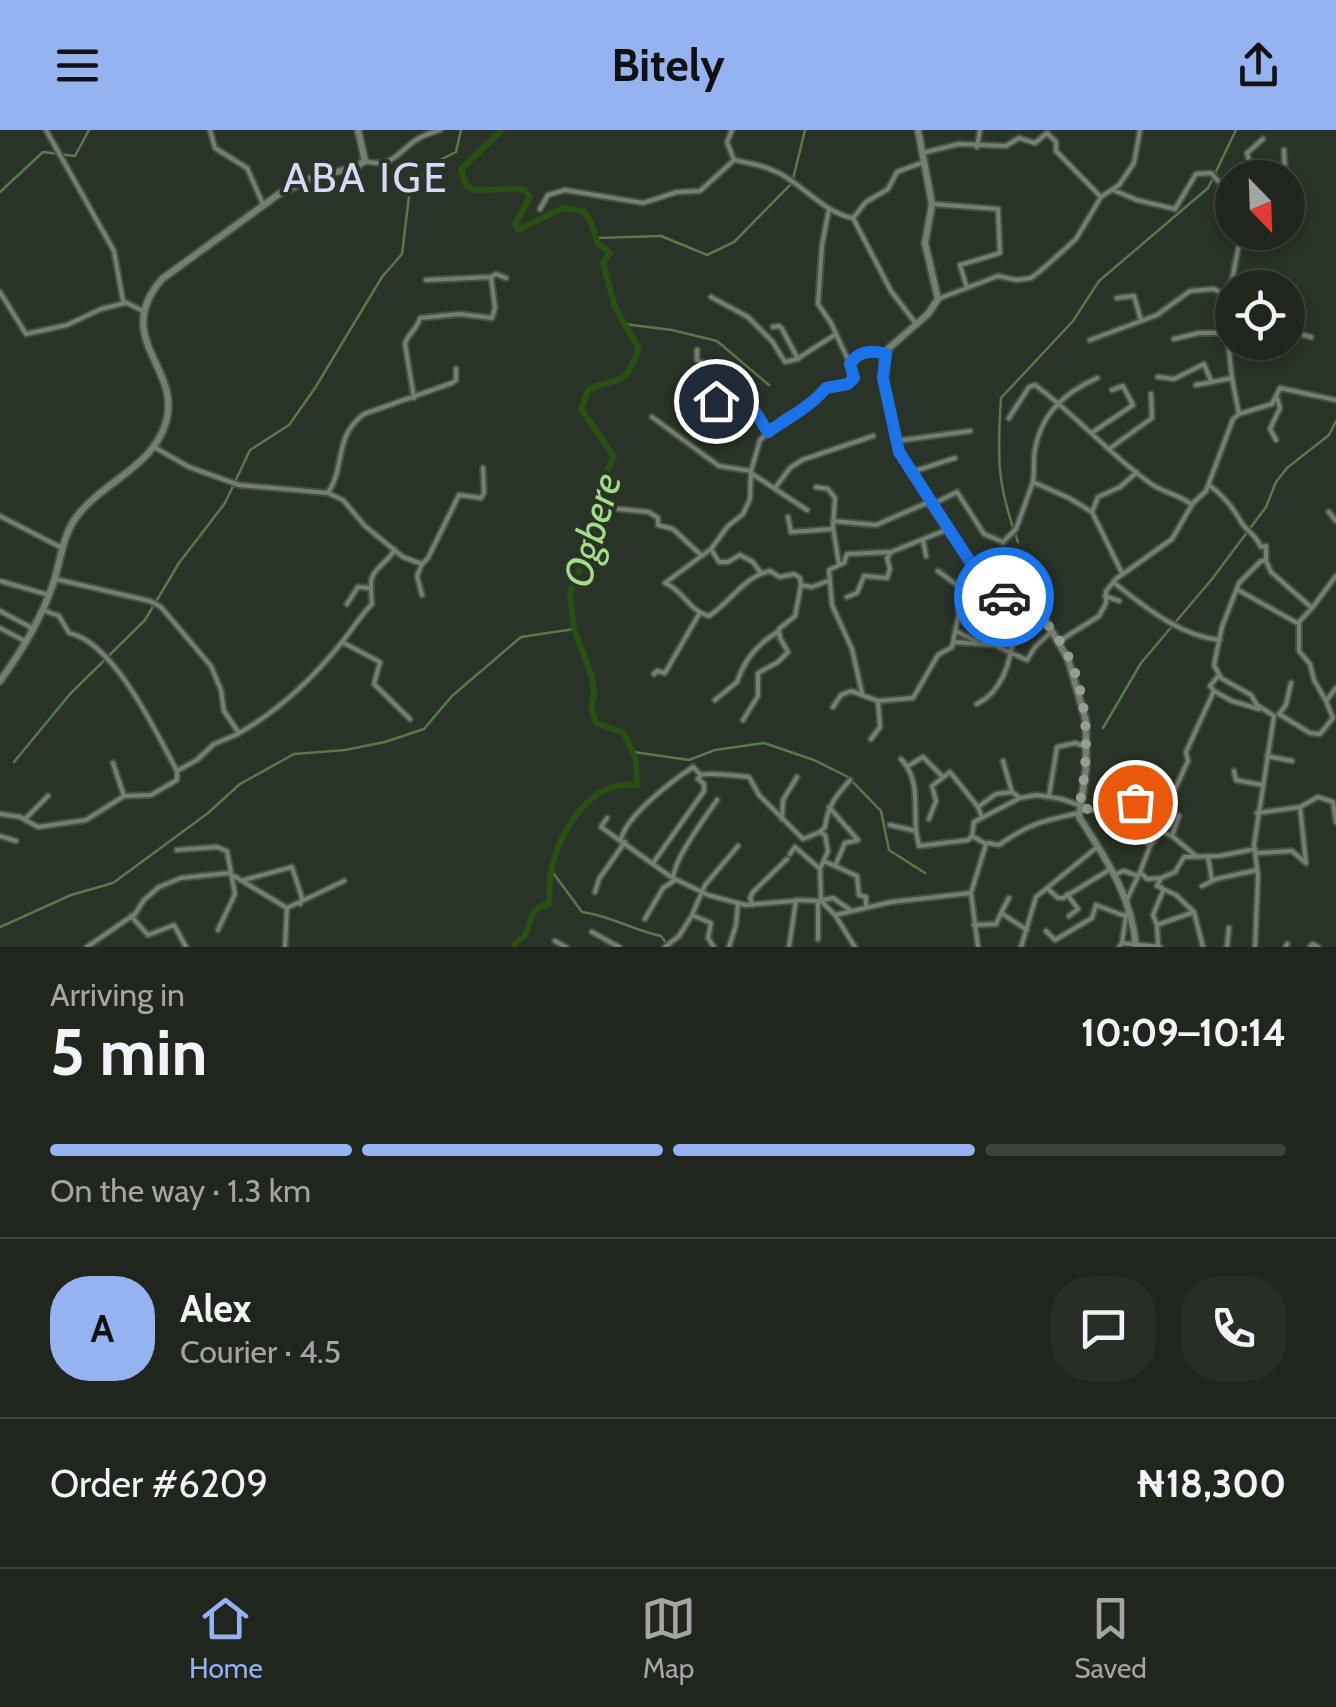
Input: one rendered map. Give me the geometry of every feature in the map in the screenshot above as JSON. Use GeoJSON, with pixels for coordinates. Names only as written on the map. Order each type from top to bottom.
{"type":"FeatureCollection","features":[{"type":"Feature","properties":{"kind":"street"},"geometry":{"type":"LineString","coordinates":[[46,130],[114,251],[125,303]]}},
{"type":"Feature","properties":{"kind":"street"},"geometry":{"type":"LineString","coordinates":[[210,130],[215,148],[248,168],[263,204]]}},
{"type":"Feature","properties":{"kind":"street"},"geometry":{"type":"LineString","coordinates":[[358,130],[365,161]]}},
{"type":"Feature","properties":{"kind":"street"},"geometry":{"type":"LineString","coordinates":[[0,681],[44,610],[62,548],[77,516],[154,447],[165,427],[170,402],[162,376],[145,345],[145,312],[153,290],[162,279],[222,239],[263,204],[312,178],[365,161],[390,162],[419,137],[440,130]]}},
{"type":"Feature","properties":{"kind":"street"},"geometry":{"type":"LineString","coordinates":[[732,130],[728,142],[734,160]]}},
{"type":"Feature","properties":{"kind":"street"},"geometry":{"type":"LineString","coordinates":[[918,130],[932,204],[926,243],[938,299]]}},
{"type":"Feature","properties":{"kind":"street"},"geometry":{"type":"LineString","coordinates":[[977,147],[980,130]]}},
{"type":"Feature","properties":{"kind":"street"},"geometry":{"type":"LineString","coordinates":[[1079,810],[1088,747],[1077,683],[1052,631],[1039,616],[982,580],[930,503],[896,441],[883,378],[889,348],[917,325],[938,299],[998,276],[1032,278],[1076,239],[1101,197],[1113,190],[1134,163],[1137,131]]}},
{"type":"Feature","properties":{"kind":"street"},"geometry":{"type":"LineString","coordinates":[[852,218],[866,202],[888,188],[897,172],[947,146],[1006,146],[1018,138],[1035,143],[1047,133],[1056,142],[1056,150],[1101,197]]}},
{"type":"Feature","properties":{"kind":"street"},"geometry":{"type":"LineString","coordinates":[[1249,160],[1248,153],[1263,139]]}},
{"type":"Feature","properties":{"kind":"street"},"geometry":{"type":"LineString","coordinates":[[1284,150],[1284,160]]}},
{"type":"Feature","properties":{"kind":"street"},"geometry":{"type":"LineString","coordinates":[[540,208],[548,195],[565,190],[643,202],[677,192],[700,191],[734,160],[748,160],[780,174],[838,215],[852,218],[892,291],[917,325]]}},
{"type":"Feature","properties":{"kind":"street"},"geometry":{"type":"LineString","coordinates":[[1113,190],[1175,208],[1196,174],[1210,172],[1215,176]]}},
{"type":"Feature","properties":{"kind":"street"},"geometry":{"type":"LineString","coordinates":[[932,204],[998,210],[1000,254],[960,266],[967,288]]}},
{"type":"Feature","properties":{"kind":"street"},"geometry":{"type":"LineString","coordinates":[[714,700],[736,682],[750,653],[795,616],[802,586],[800,578],[794,574],[780,578],[770,571],[761,573],[743,582],[727,603],[709,616],[699,614],[676,588],[665,584],[711,549],[743,514],[750,499],[756,448],[768,432],[785,417],[815,402],[826,388],[848,384],[854,378],[836,334],[818,304],[822,245],[830,208]]}},
{"type":"Feature","properties":{"kind":"street"},"geometry":{"type":"LineString","coordinates":[[426,280],[496,274],[506,278]]}},
{"type":"Feature","properties":{"kind":"street"},"geometry":{"type":"LineString","coordinates":[[414,398],[404,354],[407,337],[417,330],[420,318],[460,314],[492,318],[490,277]]}},
{"type":"Feature","properties":{"kind":"street"},"geometry":{"type":"LineString","coordinates":[[1090,340],[1166,310],[1190,290],[1215,290]]}},
{"type":"Feature","properties":{"kind":"street"},"geometry":{"type":"LineString","coordinates":[[0,292],[26,334],[67,325],[125,303],[145,312]]}},
{"type":"Feature","properties":{"kind":"street"},"geometry":{"type":"LineString","coordinates":[[1117,298],[1134,296],[1141,320]]}},
{"type":"Feature","properties":{"kind":"street"},"geometry":{"type":"LineString","coordinates":[[710,297],[748,316],[772,341],[785,362],[798,359],[836,334]]}},
{"type":"Feature","properties":{"kind":"street"},"geometry":{"type":"LineString","coordinates":[[773,328],[779,326],[798,359]]}},
{"type":"Feature","properties":{"kind":"street"},"geometry":{"type":"LineString","coordinates":[[1174,339],[1215,332]]}},
{"type":"Feature","properties":{"kind":"street"},"geometry":{"type":"LineString","coordinates":[[1305,335],[1311,337]]}},
{"type":"Feature","properties":{"kind":"street"},"geometry":{"type":"LineString","coordinates":[[698,350],[697,360],[705,369],[695,382],[711,405],[716,401],[731,407],[742,401],[749,404],[768,432]]}},
{"type":"Feature","properties":{"kind":"street"},"geometry":{"type":"LineString","coordinates":[[850,364],[855,356],[872,350],[886,354]]}},
{"type":"Feature","properties":{"kind":"street"},"geometry":{"type":"LineString","coordinates":[[1230,360],[1239,414]]}},
{"type":"Feature","properties":{"kind":"street"},"geometry":{"type":"LineString","coordinates":[[1158,377],[1174,379],[1204,364],[1210,380]]}},
{"type":"Feature","properties":{"kind":"street"},"geometry":{"type":"LineString","coordinates":[[328,493],[334,485],[346,432],[352,422],[364,414],[452,383],[456,370]]}},
{"type":"Feature","properties":{"kind":"street"},"geometry":{"type":"LineString","coordinates":[[833,521],[876,525],[957,492],[984,534],[1003,542],[1016,528],[1033,482],[1034,453],[1041,431],[1068,392],[1096,378]]}},
{"type":"Feature","properties":{"kind":"street"},"geometry":{"type":"LineString","coordinates":[[1196,384],[1232,378]]}},
{"type":"Feature","properties":{"kind":"street"},"geometry":{"type":"LineString","coordinates":[[1009,418],[1029,387],[1035,385],[1151,484],[1180,495],[1192,505]]}},
{"type":"Feature","properties":{"kind":"street"},"geometry":{"type":"LineString","coordinates":[[1093,432],[1133,405],[1123,386],[1112,390]]}},
{"type":"Feature","properties":{"kind":"street"},"geometry":{"type":"LineString","coordinates":[[1058,642],[1092,622],[1122,573],[1172,539],[1192,505],[1204,494],[1233,419],[1268,406],[1277,398],[1280,388],[1336,400]]}},
{"type":"Feature","properties":{"kind":"street"},"geometry":{"type":"LineString","coordinates":[[1109,449],[1152,418],[1151,394]]}},
{"type":"Feature","properties":{"kind":"street"},"geometry":{"type":"LineString","coordinates":[[1276,440],[1270,429],[1280,408],[1277,398]]}},
{"type":"Feature","properties":{"kind":"street"},"geometry":{"type":"LineString","coordinates":[[652,416],[719,466],[751,472],[807,510]]}},
{"type":"Feature","properties":{"kind":"street"},"geometry":{"type":"LineString","coordinates":[[896,441],[970,431]]}},
{"type":"Feature","properties":{"kind":"street"},"geometry":{"type":"LineString","coordinates":[[775,488],[790,468],[809,456],[873,436]]}},
{"type":"Feature","properties":{"kind":"street"},"geometry":{"type":"LineString","coordinates":[[154,447],[188,467],[239,485],[328,493],[343,500],[365,526],[395,550],[422,564]]}},
{"type":"Feature","properties":{"kind":"street"},"geometry":{"type":"LineString","coordinates":[[912,472],[955,458]]}},
{"type":"Feature","properties":{"kind":"street"},"geometry":{"type":"LineString","coordinates":[[422,595],[417,576],[422,564],[459,495],[481,498],[483,468]]}},
{"type":"Feature","properties":{"kind":"street"},"geometry":{"type":"LineString","coordinates":[[1092,512],[1098,497],[1120,487],[1138,472]]}},
{"type":"Feature","properties":{"kind":"street"},"geometry":{"type":"LineString","coordinates":[[1033,482],[1092,512],[1122,573]]}},
{"type":"Feature","properties":{"kind":"street"},"geometry":{"type":"LineString","coordinates":[[1209,484],[1239,512],[1243,525],[1256,534],[1261,547],[1266,546],[1266,561],[1281,583],[1312,608]]}},
{"type":"Feature","properties":{"kind":"street"},"geometry":{"type":"LineString","coordinates":[[816,487],[828,489],[835,498],[833,529],[839,565]]}},
{"type":"Feature","properties":{"kind":"street"},"geometry":{"type":"LineString","coordinates":[[618,508],[650,512],[658,518],[658,525],[673,529],[702,556]]}},
{"type":"Feature","properties":{"kind":"street"},"geometry":{"type":"LineString","coordinates":[[1329,512],[1336,522]]}},
{"type":"Feature","properties":{"kind":"street"},"geometry":{"type":"LineString","coordinates":[[0,516],[62,548]]}},
{"type":"Feature","properties":{"kind":"street"},"geometry":{"type":"LineString","coordinates":[[788,517],[791,532],[833,529]]}},
{"type":"Feature","properties":{"kind":"street"},"geometry":{"type":"LineString","coordinates":[[862,693],[852,649],[832,605],[829,570],[844,563],[848,554],[891,552],[947,529]]}},
{"type":"Feature","properties":{"kind":"street"},"geometry":{"type":"LineString","coordinates":[[923,540],[926,556]]}},
{"type":"Feature","properties":{"kind":"street"},"geometry":{"type":"LineString","coordinates":[[711,549],[718,562],[740,556],[754,562],[761,573]]}},
{"type":"Feature","properties":{"kind":"street"},"geometry":{"type":"LineString","coordinates":[[177,772],[214,744],[267,718],[304,686],[372,604],[368,588],[377,568],[395,550]]}},
{"type":"Feature","properties":{"kind":"street"},"geometry":{"type":"LineString","coordinates":[[847,596],[858,592],[864,576],[887,578],[887,558],[891,552]]}},
{"type":"Feature","properties":{"kind":"street"},"geometry":{"type":"LineString","coordinates":[[1264,710],[1219,675],[1214,665],[1236,589],[1244,576],[1266,561]]}},
{"type":"Feature","properties":{"kind":"street"},"geometry":{"type":"LineString","coordinates":[[938,571],[969,594]]}},
{"type":"Feature","properties":{"kind":"street"},"geometry":{"type":"LineString","coordinates":[[1219,675],[1210,686],[1214,691],[1318,735],[1333,718],[1310,664],[1300,651],[1299,624],[1336,576]]}},
{"type":"Feature","properties":{"kind":"street"},"geometry":{"type":"LineString","coordinates":[[55,579],[150,601],[160,607],[212,666],[222,690],[224,711],[239,733]]}},
{"type":"Feature","properties":{"kind":"street"},"geometry":{"type":"LineString","coordinates":[[833,707],[851,691],[878,701],[913,698],[938,655],[951,648],[959,613],[982,580]]}},
{"type":"Feature","properties":{"kind":"street"},"geometry":{"type":"LineString","coordinates":[[0,581],[49,595]]}},
{"type":"Feature","properties":{"kind":"street"},"geometry":{"type":"LineString","coordinates":[[802,586],[812,588],[828,581]]}},
{"type":"Feature","properties":{"kind":"street"},"geometry":{"type":"LineString","coordinates":[[1113,582],[1156,615],[1195,635],[1220,640]]}},
{"type":"Feature","properties":{"kind":"street"},"geometry":{"type":"LineString","coordinates":[[347,604],[358,586],[368,588]]}},
{"type":"Feature","properties":{"kind":"street"},"geometry":{"type":"LineString","coordinates":[[1236,589],[1299,624]]}},
{"type":"Feature","properties":{"kind":"street"},"geometry":{"type":"LineString","coordinates":[[1106,596],[1120,601]]}},
{"type":"Feature","properties":{"kind":"street"},"geometry":{"type":"LineString","coordinates":[[977,704],[993,693],[1008,667],[1013,641],[1004,628],[1024,608]]}},
{"type":"Feature","properties":{"kind":"street"},"geometry":{"type":"LineString","coordinates":[[0,814],[26,819],[38,827],[86,820],[124,796],[151,795],[177,780],[177,772],[148,713],[115,672],[108,656],[80,636],[69,633],[59,616],[44,610]]}},
{"type":"Feature","properties":{"kind":"street"},"geometry":{"type":"LineString","coordinates":[[0,611],[34,629]]}},
{"type":"Feature","properties":{"kind":"street"},"geometry":{"type":"LineString","coordinates":[[654,674],[664,673],[671,665],[699,614]]}},
{"type":"Feature","properties":{"kind":"street"},"geometry":{"type":"LineString","coordinates":[[0,628],[25,641]]}},
{"type":"Feature","properties":{"kind":"street"},"geometry":{"type":"LineString","coordinates":[[743,720],[758,696],[758,673],[788,652],[779,631]]}},
{"type":"Feature","properties":{"kind":"street"},"geometry":{"type":"LineString","coordinates":[[956,631],[1027,660],[1052,631]]}},
{"type":"Feature","properties":{"kind":"street"},"geometry":{"type":"LineString","coordinates":[[342,642],[380,662],[374,684],[410,719]]}},
{"type":"Feature","properties":{"kind":"street"},"geometry":{"type":"LineString","coordinates":[[954,642],[978,642]]}},
{"type":"Feature","properties":{"kind":"street"},"geometry":{"type":"LineString","coordinates":[[1255,947],[1255,851],[1262,784],[1277,715],[1286,705],[1292,683]]}},
{"type":"Feature","properties":{"kind":"street"},"geometry":{"type":"LineString","coordinates":[[1326,701],[1336,688]]}},
{"type":"Feature","properties":{"kind":"street"},"geometry":{"type":"LineString","coordinates":[[1165,811],[1188,761],[1186,752],[1202,710],[1214,691]]}},
{"type":"Feature","properties":{"kind":"street"},"geometry":{"type":"LineString","coordinates":[[871,739],[880,724],[878,701]]}},
{"type":"Feature","properties":{"kind":"street"},"geometry":{"type":"LineString","coordinates":[[1049,796],[1054,750],[1075,743],[1088,747]]}},
{"type":"Feature","properties":{"kind":"street"},"geometry":{"type":"LineString","coordinates":[[1267,756],[1292,761]]}},
{"type":"Feature","properties":{"kind":"street"},"geometry":{"type":"LineString","coordinates":[[908,766],[922,758],[942,776]]}},
{"type":"Feature","properties":{"kind":"street"},"geometry":{"type":"LineString","coordinates":[[901,759],[908,766],[916,792],[920,846],[968,840],[974,822],[982,816],[1037,794],[1079,810],[1115,871],[1136,946]]}},
{"type":"Feature","properties":{"kind":"street"},"geometry":{"type":"LineString","coordinates":[[1003,761],[1012,792]]}},
{"type":"Feature","properties":{"kind":"street"},"geometry":{"type":"LineString","coordinates":[[113,763],[124,796]]}},
{"type":"Feature","properties":{"kind":"street"},"geometry":{"type":"LineString","coordinates":[[595,892],[623,841],[624,829],[643,807],[693,768],[702,775]]}},
{"type":"Feature","properties":{"kind":"street"},"geometry":{"type":"LineString","coordinates":[[653,864],[704,791],[704,784],[698,779],[702,775],[710,772],[728,778],[749,778],[759,795],[803,839],[826,825],[829,807],[850,780]]}},
{"type":"Feature","properties":{"kind":"street"},"geometry":{"type":"LineString","coordinates":[[929,820],[936,799],[932,786],[950,772],[982,816]]}},
{"type":"Feature","properties":{"kind":"street"},"geometry":{"type":"LineString","coordinates":[[1234,772],[1236,780],[1262,784]]}},
{"type":"Feature","properties":{"kind":"street"},"geometry":{"type":"LineString","coordinates":[[782,819],[782,800],[796,777]]}},
{"type":"Feature","properties":{"kind":"street"},"geometry":{"type":"LineString","coordinates":[[978,807],[1003,791],[1020,798]]}},
{"type":"Feature","properties":{"kind":"street"},"geometry":{"type":"LineString","coordinates":[[26,819],[48,796]]}},
{"type":"Feature","properties":{"kind":"street"},"geometry":{"type":"LineString","coordinates":[[1258,813],[1300,807],[1318,798],[1334,802],[1336,822]]}},
{"type":"Feature","properties":{"kind":"street"},"geometry":{"type":"LineString","coordinates":[[645,919],[663,888],[674,879],[682,850],[717,800]]}},
{"type":"Feature","properties":{"kind":"street"},"geometry":{"type":"LineString","coordinates":[[972,836],[986,844],[1000,845],[1047,818],[1133,800],[1178,816],[1172,836]]}},
{"type":"Feature","properties":{"kind":"street"},"geometry":{"type":"LineString","coordinates":[[1142,805],[1138,823],[1132,828],[1150,846]]}},
{"type":"Feature","properties":{"kind":"street"},"geometry":{"type":"LineString","coordinates":[[829,807],[858,840],[845,843],[835,866]]}},
{"type":"Feature","properties":{"kind":"street"},"geometry":{"type":"LineString","coordinates":[[1147,878],[1162,878],[1177,870],[1181,859],[1196,856],[1292,851],[1306,862],[1300,807]]}},
{"type":"Feature","properties":{"kind":"street"},"geometry":{"type":"LineString","coordinates":[[607,818],[601,827],[674,879],[702,892],[753,905],[832,898],[849,909]]}},
{"type":"Feature","properties":{"kind":"street"},"geometry":{"type":"LineString","coordinates":[[890,825],[916,831]]}},
{"type":"Feature","properties":{"kind":"street"},"geometry":{"type":"LineString","coordinates":[[1126,902],[1150,846],[1161,831],[1196,856]]}},
{"type":"Feature","properties":{"kind":"street"},"geometry":{"type":"LineString","coordinates":[[818,939],[820,868],[828,846],[820,832]]}},
{"type":"Feature","properties":{"kind":"street"},"geometry":{"type":"LineString","coordinates":[[0,836],[16,842]]}},
{"type":"Feature","properties":{"kind":"street"},"geometry":{"type":"LineString","coordinates":[[978,947],[971,893],[986,844]]}},
{"type":"Feature","properties":{"kind":"street"},"geometry":{"type":"LineString","coordinates":[[666,946],[680,934],[702,892],[738,846]]}},
{"type":"Feature","properties":{"kind":"street"},"geometry":{"type":"LineString","coordinates":[[1021,947],[1036,897],[1100,846]]}},
{"type":"Feature","properties":{"kind":"street"},"geometry":{"type":"LineString","coordinates":[[753,905],[753,892],[795,847],[820,868]]}},
{"type":"Feature","properties":{"kind":"street"},"geometry":{"type":"LineString","coordinates":[[176,850],[224,848],[232,862],[234,894],[218,930]]}},
{"type":"Feature","properties":{"kind":"street"},"geometry":{"type":"LineString","coordinates":[[1208,856],[1212,881]]}},
{"type":"Feature","properties":{"kind":"street"},"geometry":{"type":"LineString","coordinates":[[824,861],[859,879],[859,895],[866,897],[866,906]]}},
{"type":"Feature","properties":{"kind":"street"},"geometry":{"type":"LineString","coordinates":[[241,880],[292,867],[302,898],[300,904]]}},
{"type":"Feature","properties":{"kind":"street"},"geometry":{"type":"LineString","coordinates":[[1202,886],[1257,870]]}},
{"type":"Feature","properties":{"kind":"street"},"geometry":{"type":"LineString","coordinates":[[1047,888],[1058,898],[1100,872],[1139,874],[1185,902],[1194,912],[1203,947]]}},
{"type":"Feature","properties":{"kind":"street"},"geometry":{"type":"LineString","coordinates":[[87,947],[131,916],[151,893],[170,880],[232,875],[287,908],[344,882]]}},
{"type":"Feature","properties":{"kind":"street"},"geometry":{"type":"LineString","coordinates":[[1159,886],[1162,878]]}},
{"type":"Feature","properties":{"kind":"street"},"geometry":{"type":"LineString","coordinates":[[1128,914],[1120,945],[1159,947],[1153,916],[1163,891],[1159,886]]}},
{"type":"Feature","properties":{"kind":"street"},"geometry":{"type":"LineString","coordinates":[[834,915],[866,906],[971,893]]}},
{"type":"Feature","properties":{"kind":"street"},"geometry":{"type":"LineString","coordinates":[[1067,894],[1078,907],[1069,916]]}},
{"type":"Feature","properties":{"kind":"street"},"geometry":{"type":"LineString","coordinates":[[974,926],[996,924],[1009,898]]}},
{"type":"Feature","properties":{"kind":"street"},"geometry":{"type":"LineString","coordinates":[[789,947],[793,901]]}},
{"type":"Feature","properties":{"kind":"street"},"geometry":{"type":"LineString","coordinates":[[820,901],[855,947]]}},
{"type":"Feature","properties":{"kind":"street"},"geometry":{"type":"LineString","coordinates":[[728,947],[736,926],[738,903]]}},
{"type":"Feature","properties":{"kind":"street"},"geometry":{"type":"LineString","coordinates":[[1046,931],[1055,940],[1092,918],[1096,905],[1128,914]]}},
{"type":"Feature","properties":{"kind":"street"},"geometry":{"type":"LineString","coordinates":[[285,947],[287,908]]}},
{"type":"Feature","properties":{"kind":"street"},"geometry":{"type":"LineString","coordinates":[[1157,926],[1194,912]]}},
{"type":"Feature","properties":{"kind":"street"},"geometry":{"type":"LineString","coordinates":[[1000,913],[1027,930]]}},
{"type":"Feature","properties":{"kind":"street"},"geometry":{"type":"LineString","coordinates":[[692,915],[711,923],[708,938],[714,947]]}},
{"type":"Feature","properties":{"kind":"street"},"geometry":{"type":"LineString","coordinates":[[131,916],[148,935],[174,925],[186,947]]}},
{"type":"Feature","properties":{"kind":"street"},"geometry":{"type":"LineString","coordinates":[[1227,947],[1230,928]]}},
{"type":"Feature","properties":{"kind":"street"},"geometry":{"type":"LineString","coordinates":[[592,932],[619,947]]}},
{"type":"Feature","properties":{"kind":"street"},"geometry":{"type":"LineString","coordinates":[[555,941],[566,947]]}},
{"type":"Feature","properties":{"kind":"street"},"geometry":{"type":"LineString","coordinates":[[1310,947],[1318,947]]}},
{"type":"Feature","properties":{"kind":"waterway"},"geometry":{"type":"LineString","coordinates":[[0,192],[43,152],[75,156],[89,130]]}},
{"type":"Feature","properties":{"kind":"waterway"},"geometry":{"type":"LineString","coordinates":[[14,762],[70,694],[145,620],[179,563],[225,503],[250,450],[289,425],[382,277],[402,254],[410,188],[434,163],[456,152],[461,130]]}},
{"type":"Feature","properties":{"kind":"waterway","name":"Ogbere"},"geometry":{"type":"LineString","coordinates":[[502,130],[461,169],[466,185],[474,190],[524,189],[530,197],[515,224],[518,230],[563,208],[583,211],[598,244],[610,253],[603,263],[615,307],[639,349],[625,376],[588,390],[581,409],[614,457],[603,479],[606,503],[582,554],[570,593],[574,629],[592,677],[591,707],[596,723],[624,733],[636,760],[637,785],[605,790],[579,811],[555,856],[549,904],[535,912],[525,936],[515,947]]}},
{"type":"Feature","properties":{"kind":"waterway"},"geometry":{"type":"LineString","coordinates":[[596,238],[661,236],[707,255],[734,242],[792,183],[805,130]]}},
{"type":"Feature","properties":{"kind":"waterway"},"geometry":{"type":"LineString","coordinates":[[1018,542],[1000,471],[1001,398],[1073,321],[1099,281],[1208,188],[1236,130]]}},
{"type":"Feature","properties":{"kind":"waterway"},"geometry":{"type":"LineString","coordinates":[[624,324],[717,341],[769,385]]}},
{"type":"Feature","properties":{"kind":"waterway"},"geometry":{"type":"LineString","coordinates":[[1103,728],[1141,663],[1266,507],[1276,482],[1287,468],[1329,435],[1336,421]]}},
{"type":"Feature","properties":{"kind":"waterway"},"geometry":{"type":"LineString","coordinates":[[0,927],[71,895],[113,883],[208,813],[240,784],[294,754],[345,750],[424,729],[452,696],[521,637],[574,629]]}},
{"type":"Feature","properties":{"kind":"waterway"},"geometry":{"type":"LineString","coordinates":[[634,752],[689,760],[715,750],[764,743],[814,760],[848,777],[881,811],[889,850],[925,873]]}},
{"type":"Feature","properties":{"kind":"waterway"},"geometry":{"type":"LineString","coordinates":[[551,870],[582,912],[661,936],[669,947]]}},
{"type":"Feature","properties":{"kind":"way so far"},"geometry":{"type":"LineString","coordinates":[[1004,597],[1047,623],[1077,683],[1088,747],[1079,807],[1092,810],[1135,802]]}},
{"type":"Feature","properties":{"kind":"district","name":"ABA IGE"},"geometry":{"type":"Point","coordinates":[366,177]}},
{"type":"Feature","properties":{"kind":"route"},"geometry":{"type":"LineString","coordinates":[[716,401],[731,407],[742,401],[749,404],[768,432],[785,417],[815,402],[826,388],[848,384],[854,378],[850,364],[855,356],[872,350],[886,354],[883,378],[899,452],[982,580],[1004,597]]}}]}
